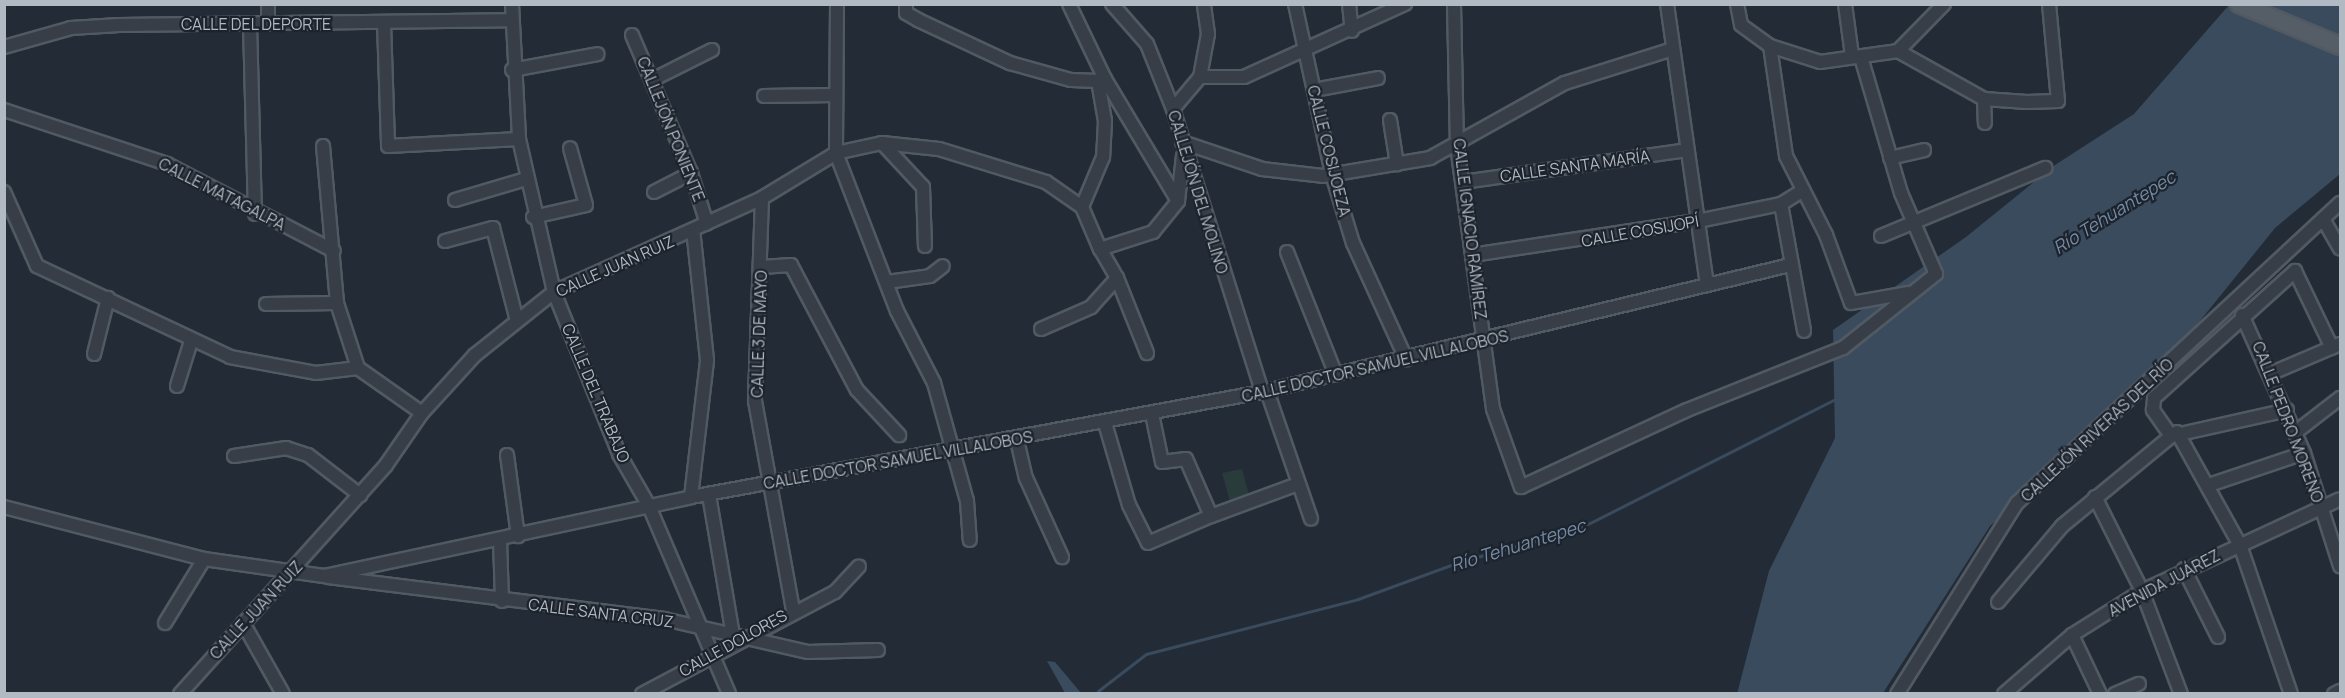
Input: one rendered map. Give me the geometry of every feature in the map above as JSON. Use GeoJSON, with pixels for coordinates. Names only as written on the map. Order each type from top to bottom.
{"type":"FeatureCollection","features":[{"type":"Feature","properties":{"kind":"main road"},"geometry":{"type":"LineString","coordinates":[[2239,4],[2340,46]]}},
{"type":"Feature","properties":{"kind":"street"},"geometry":{"type":"LineString","coordinates":[[268,4],[268,24]]}},
{"type":"Feature","properties":{"kind":"street","name":"CALLE DEL TRABAJO"},"geometry":{"type":"LineString","coordinates":[[512,4],[510,20],[512,70],[519,139],[533,216],[554,291],[619,454],[650,506],[695,625],[712,653],[729,693]]}},
{"type":"Feature","properties":{"kind":"street"},"geometry":{"type":"LineString","coordinates":[[837,4],[836,153],[942,412],[967,501],[970,540]]}},
{"type":"Feature","properties":{"kind":"street"},"geometry":{"type":"LineString","coordinates":[[906,4],[906,13],[918,20],[1010,63],[1071,80],[1101,80]]}},
{"type":"Feature","properties":{"kind":"street"},"geometry":{"type":"LineString","coordinates":[[1069,4],[1101,80],[1178,201]]}},
{"type":"Feature","properties":{"kind":"street","name":"CALLEJÓN DEL MOLINO"},"geometry":{"type":"LineString","coordinates":[[1112,4],[1147,44],[1173,109],[1183,147],[1264,392],[1311,519]]}},
{"type":"Feature","properties":{"kind":"street"},"geometry":{"type":"LineString","coordinates":[[1173,109],[1200,77],[1208,34],[1204,4]]}},
{"type":"Feature","properties":{"kind":"street","name":"CALLE COSIJOEZA"},"geometry":{"type":"LineString","coordinates":[[1294,4],[1332,174],[1353,243],[1406,358]]}},
{"type":"Feature","properties":{"kind":"street"},"geometry":{"type":"LineString","coordinates":[[1349,4],[1352,31]]}},
{"type":"Feature","properties":{"kind":"street"},"geometry":{"type":"LineString","coordinates":[[1200,77],[1244,77],[1352,31],[1405,4]]}},
{"type":"Feature","properties":{"kind":"street","name":"CALLE IGNACIO RAMÍREZ"},"geometry":{"type":"LineString","coordinates":[[1454,4],[1457,146],[1472,255],[1505,451],[1521,487],[1687,410],[1843,348],[1908,293]]}},
{"type":"Feature","properties":{"kind":"street"},"geometry":{"type":"LineString","coordinates":[[1667,4],[1707,285]]}},
{"type":"Feature","properties":{"kind":"street"},"geometry":{"type":"LineString","coordinates":[[1737,4],[1741,26],[1770,46],[1820,62],[1898,51],[1984,99],[2058,100],[2049,4]]}},
{"type":"Feature","properties":{"kind":"street"},"geometry":{"type":"LineString","coordinates":[[1770,46],[1786,156],[1836,262],[1851,303],[1908,293],[1936,274],[1890,158],[1857,56],[1845,4]]}},
{"type":"Feature","properties":{"kind":"street"},"geometry":{"type":"LineString","coordinates":[[1898,51],[1944,4]]}},
{"type":"Feature","properties":{"kind":"street","name":"CALLE DEL DEPORTE"},"geometry":{"type":"LineString","coordinates":[[4,47],[71,28],[510,20]]}},
{"type":"Feature","properties":{"kind":"street"},"geometry":{"type":"LineString","coordinates":[[384,23],[388,146],[519,139]]}},
{"type":"Feature","properties":{"kind":"street"},"geometry":{"type":"LineString","coordinates":[[250,24],[255,214]]}},
{"type":"Feature","properties":{"kind":"street","name":"CALLEJÓN PONIENTE"},"geometry":{"type":"LineString","coordinates":[[632,35],[654,79],[691,173],[707,224]]}},
{"type":"Feature","properties":{"kind":"street"},"geometry":{"type":"LineString","coordinates":[[1100,249],[1153,232],[1178,201],[1183,147],[1262,169],[1332,174],[1397,164],[1457,146],[1565,84],[1673,49]]}},
{"type":"Feature","properties":{"kind":"street"},"geometry":{"type":"LineString","coordinates":[[654,79],[712,50]]}},
{"type":"Feature","properties":{"kind":"street"},"geometry":{"type":"LineString","coordinates":[[512,70],[598,54]]}},
{"type":"Feature","properties":{"kind":"street"},"geometry":{"type":"LineString","coordinates":[[1314,90],[1377,78]]}},
{"type":"Feature","properties":{"kind":"street"},"geometry":{"type":"LineString","coordinates":[[1101,80],[1106,121],[1103,157],[1082,207],[1100,249],[1118,278],[1147,353]]}},
{"type":"Feature","properties":{"kind":"street"},"geometry":{"type":"LineString","coordinates":[[764,96],[835,95]]}},
{"type":"Feature","properties":{"kind":"street"},"geometry":{"type":"LineString","coordinates":[[1984,99],[1985,123]]}},
{"type":"Feature","properties":{"kind":"street","name":"CALLE MATAGALPA"},"geometry":{"type":"LineString","coordinates":[[4,110],[167,164],[255,214],[334,251]]}},
{"type":"Feature","properties":{"kind":"street"},"geometry":{"type":"LineString","coordinates":[[1390,120],[1397,164]]}},
{"type":"Feature","properties":{"kind":"street","name":"CALLE JUAN RUIZ"},"geometry":{"type":"LineString","coordinates":[[180,693],[243,623],[293,573],[360,495],[422,412],[475,355],[554,291],[762,198],[836,153],[882,143],[909,142],[1046,182],[1082,207]]}},
{"type":"Feature","properties":{"kind":"street"},"geometry":{"type":"LineString","coordinates":[[882,143],[923,188],[925,246]]}},
{"type":"Feature","properties":{"kind":"street"},"geometry":{"type":"LineString","coordinates":[[323,146],[337,303],[358,368],[422,412]]}},
{"type":"Feature","properties":{"kind":"street"},"geometry":{"type":"LineString","coordinates":[[533,216],[586,205],[570,148]]}},
{"type":"Feature","properties":{"kind":"street","name":"CALLE SANTA MARÍA"},"geometry":{"type":"LineString","coordinates":[[1463,183],[1687,150]]}},
{"type":"Feature","properties":{"kind":"street"},"geometry":{"type":"LineString","coordinates":[[1890,158],[1924,150]]}},
{"type":"Feature","properties":{"kind":"street"},"geometry":{"type":"LineString","coordinates":[[1881,236],[2045,168]]}},
{"type":"Feature","properties":{"kind":"street"},"geometry":{"type":"LineString","coordinates":[[654,192],[691,173]]}},
{"type":"Feature","properties":{"kind":"street"},"geometry":{"type":"LineString","coordinates":[[455,200],[526,179]]}},
{"type":"Feature","properties":{"kind":"street","name":"CALLE COSIJOPÍ"},"geometry":{"type":"LineString","coordinates":[[1472,255],[1698,221],[1781,204],[1803,190]]}},
{"type":"Feature","properties":{"kind":"street"},"geometry":{"type":"LineString","coordinates":[[4,192],[37,266],[108,298],[191,341],[262,366],[315,373],[358,368]]}},
{"type":"Feature","properties":{"kind":"street","name":"CALLE 3 DE MAYO"},"geometry":{"type":"LineString","coordinates":[[762,198],[762,267],[755,401],[793,610]]}},
{"type":"Feature","properties":{"kind":"street","name":"CALLEJÓN RIVERAS DEL RÍO"},"geometry":{"type":"LineString","coordinates":[[1897,693],[2017,503],[2340,203]]}},
{"type":"Feature","properties":{"kind":"street"},"geometry":{"type":"LineString","coordinates":[[1781,204],[1790,265],[1804,332]]}},
{"type":"Feature","properties":{"kind":"street"},"geometry":{"type":"LineString","coordinates":[[2323,219],[2340,249]]}},
{"type":"Feature","properties":{"kind":"street"},"geometry":{"type":"LineString","coordinates":[[445,241],[493,228],[517,321]]}},
{"type":"Feature","properties":{"kind":"street"},"geometry":{"type":"LineString","coordinates":[[692,497],[706,360],[693,230]]}},
{"type":"Feature","properties":{"kind":"street"},"geometry":{"type":"LineString","coordinates":[[1287,252],[1336,375]]}},
{"type":"Feature","properties":{"kind":"street"},"geometry":{"type":"LineString","coordinates":[[762,267],[791,264],[857,390],[899,435]]}},
{"type":"Feature","properties":{"kind":"street","name":"CALLE DOCTOR SAMUEL VILLALOBOS"},"geometry":{"type":"LineString","coordinates":[[4,507],[204,559],[324,576],[692,497],[934,456],[1264,392],[1485,341],[1790,265]]}},
{"type":"Feature","properties":{"kind":"street"},"geometry":{"type":"LineString","coordinates":[[887,282],[930,276],[943,266]]}},
{"type":"Feature","properties":{"kind":"street"},"geometry":{"type":"LineString","coordinates":[[2272,373],[2336,346],[2295,271],[2242,315],[2154,398],[2152,410],[2174,434],[2209,485],[2240,545],[2291,693]]}},
{"type":"Feature","properties":{"kind":"street"},"geometry":{"type":"LineString","coordinates":[[1041,330],[1091,307],[1118,278]]}},
{"type":"Feature","properties":{"kind":"street"},"geometry":{"type":"LineString","coordinates":[[94,354],[108,298]]}},
{"type":"Feature","properties":{"kind":"street"},"geometry":{"type":"LineString","coordinates":[[266,304],[337,303]]}},
{"type":"Feature","properties":{"kind":"street","name":"CALLE PEDRO MORENO"},"geometry":{"type":"LineString","coordinates":[[2242,315],[2272,373],[2296,432],[2340,566]]}},
{"type":"Feature","properties":{"kind":"street"},"geometry":{"type":"LineString","coordinates":[[177,386],[191,341]]}},
{"type":"Feature","properties":{"kind":"street"},"geometry":{"type":"LineString","coordinates":[[2296,432],[2340,398]]}},
{"type":"Feature","properties":{"kind":"street"},"geometry":{"type":"LineString","coordinates":[[1998,602],[2062,526],[2174,434],[2233,426],[2287,410]]}},
{"type":"Feature","properties":{"kind":"street"},"geometry":{"type":"LineString","coordinates":[[1152,414],[1162,462],[1186,459],[1211,516]]}},
{"type":"Feature","properties":{"kind":"street"},"geometry":{"type":"LineString","coordinates":[[1105,423],[1129,505],[1148,543],[1211,516],[1298,484]]}},
{"type":"Feature","properties":{"kind":"street"},"geometry":{"type":"LineString","coordinates":[[1017,440],[1026,478],[1062,557]]}},
{"type":"Feature","properties":{"kind":"street"},"geometry":{"type":"LineString","coordinates":[[234,456],[286,448],[308,455],[360,495]]}},
{"type":"Feature","properties":{"kind":"street"},"geometry":{"type":"LineString","coordinates":[[2209,485],[2304,453]]}},
{"type":"Feature","properties":{"kind":"street"},"geometry":{"type":"LineString","coordinates":[[507,455],[518,536]]}},
{"type":"Feature","properties":{"kind":"street"},"geometry":{"type":"LineString","coordinates":[[709,495],[733,636]]}},
{"type":"Feature","properties":{"kind":"street"},"geometry":{"type":"LineString","coordinates":[[2095,497],[2142,591],[2181,693]]}},
{"type":"Feature","properties":{"kind":"street","name":"AVENIDA JUÁREZ"},"geometry":{"type":"LineString","coordinates":[[2004,693],[2072,635],[2142,591],[2321,505],[2340,499]]}},
{"type":"Feature","properties":{"kind":"street"},"geometry":{"type":"LineString","coordinates":[[500,540],[502,601]]}},
{"type":"Feature","properties":{"kind":"street"},"geometry":{"type":"LineString","coordinates":[[165,623],[204,559]]}},
{"type":"Feature","properties":{"kind":"street","name":"CALLE DOLORES"},"geometry":{"type":"LineString","coordinates":[[642,693],[712,653],[746,640],[793,610],[835,592],[859,567]]}},
{"type":"Feature","properties":{"kind":"street"},"geometry":{"type":"LineString","coordinates":[[2184,569],[2218,637]]}},
{"type":"Feature","properties":{"kind":"street","name":"CALLE SANTA CRUZ"},"geometry":{"type":"LineString","coordinates":[[324,576],[695,625],[746,640],[808,652],[878,650]]}},
{"type":"Feature","properties":{"kind":"street"},"geometry":{"type":"LineString","coordinates":[[243,623],[283,693]]}},
{"type":"Feature","properties":{"kind":"street"},"geometry":{"type":"LineString","coordinates":[[2072,635],[2100,693]]}},
{"type":"Feature","properties":{"kind":"street"},"geometry":{"type":"LineString","coordinates":[[2115,693],[2139,684]]}},
{"type":"Feature","properties":{"kind":"street"},"geometry":{"type":"LineString","coordinates":[[2334,693],[2340,691]]}},
{"type":"Feature","properties":{"kind":"shaded area"},"geometry":{"type":"Polygon","coordinates":[[[1242,469],[1250,499],[1231,505],[1222,473],[1242,469]]]}},
{"type":"Feature","properties":{"kind":"water"},"geometry":{"type":"Polygon","coordinates":[[[2229,5],[2340,5],[2340,174],[2275,228],[2145,389],[1990,526],[1883,693],[1737,694],[1769,571],[1835,438],[1833,330],[1966,237],[2055,165],[2134,114],[2229,5]]]}},
{"type":"Feature","properties":{"kind":"water"},"geometry":{"type":"Polygon","coordinates":[[[1047,661],[1055,662],[1081,693],[1065,693],[1047,661]]]}},
{"type":"Feature","properties":{"kind":"waterway","name":"Río Tehuantepec"},"geometry":{"type":"LineString","coordinates":[[1098,691],[1146,654],[1358,599],[1459,562],[1578,529],[1837,398]]}}]}
